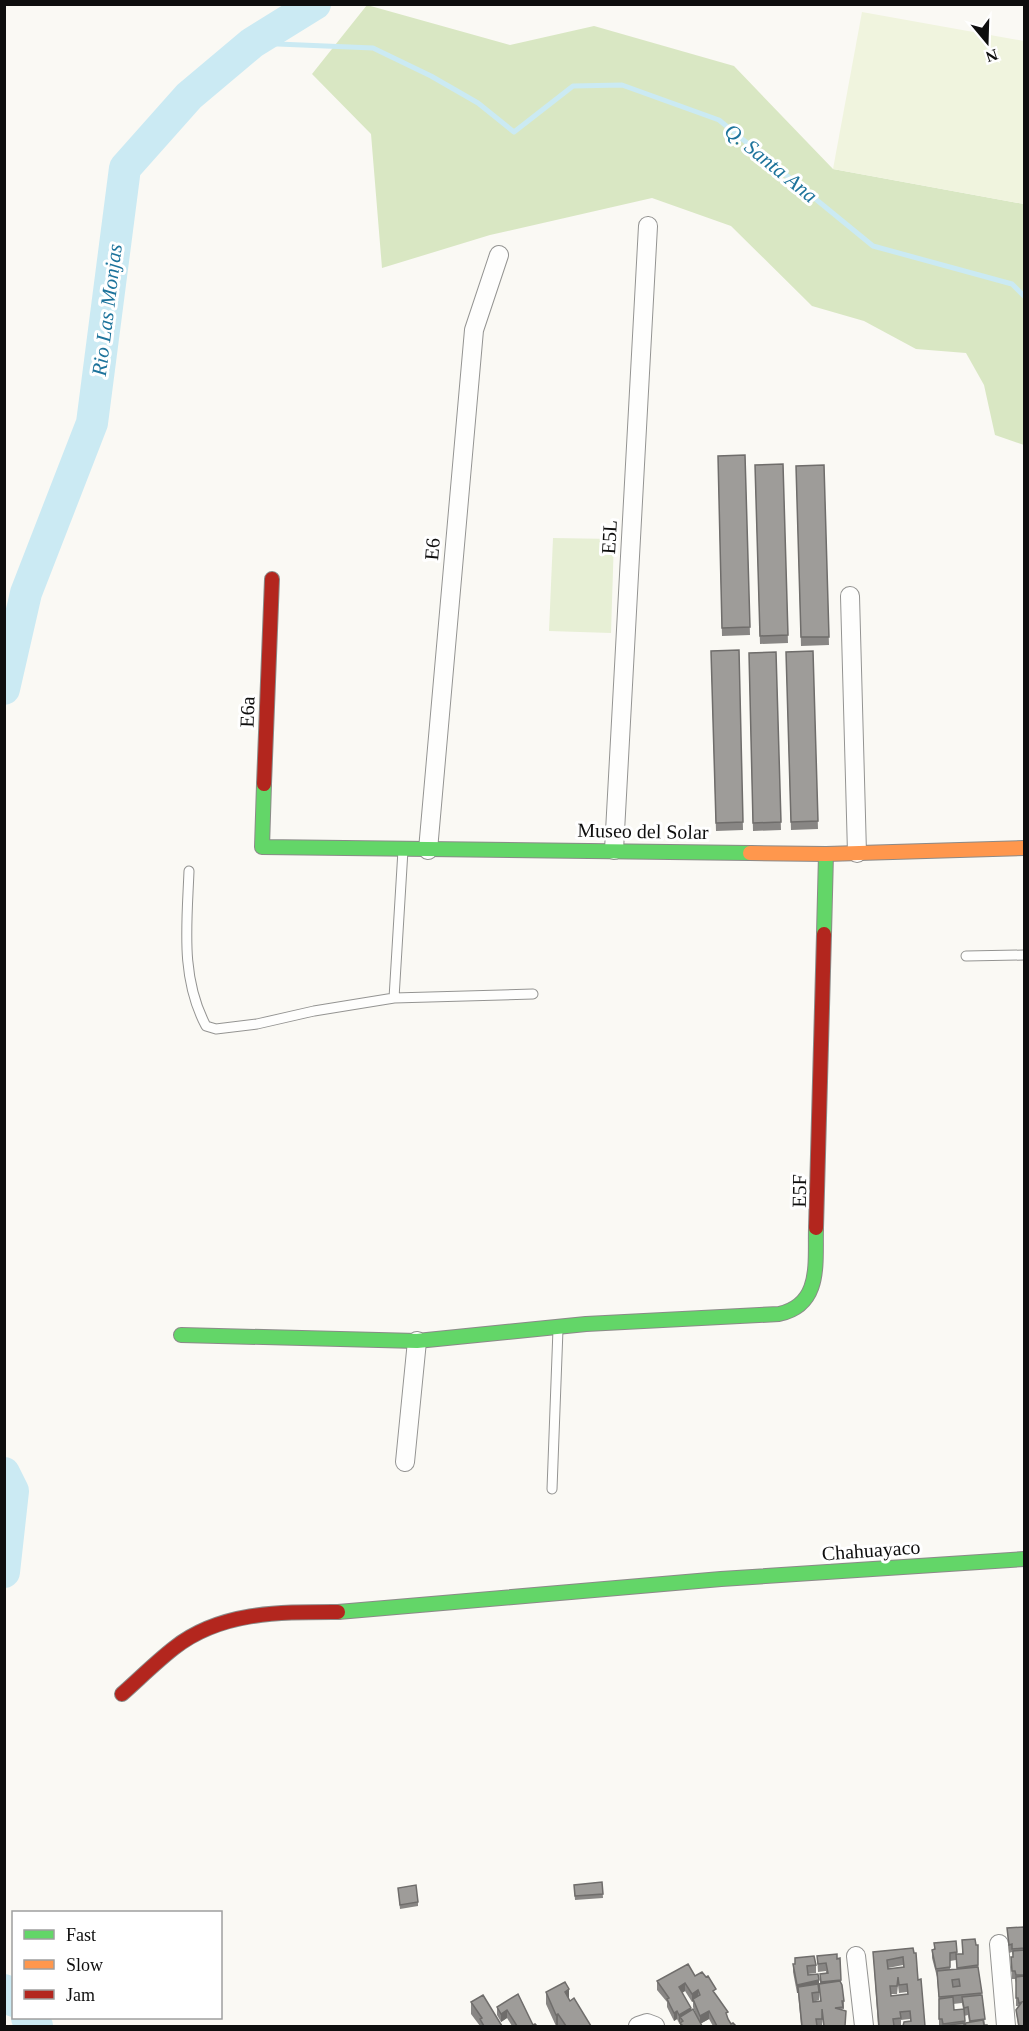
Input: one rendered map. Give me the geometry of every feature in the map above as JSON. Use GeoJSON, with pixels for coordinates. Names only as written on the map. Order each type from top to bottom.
{"type":"FeatureCollection","features":[{"type":"Feature","properties":{"kind":"street","name":"E5L"},"geometry":{"type":"LineString","coordinates":[[615,850],[648,226]]}},
{"type":"Feature","properties":{"kind":"street","name":"E6"},"geometry":{"type":"LineString","coordinates":[[428,850],[474,330],[499,255]]}},
{"type":"Feature","properties":{"kind":"street","name":"E6a"},"geometry":{"type":"LineString","coordinates":[[262,847],[272,579]]}},
{"type":"Feature","properties":{"kind":"street"},"geometry":{"type":"LineString","coordinates":[[850,596],[858,853]]}},
{"type":"Feature","properties":{"kind":"street","name":"Museo del Solar"},"geometry":{"type":"LineString","coordinates":[[262,847],[826,854],[1024,848]]}},
{"type":"Feature","properties":{"kind":"street","name":"E5F"},"geometry":{"type":"LineString","coordinates":[[180,1335],[417,1341],[558,1326],[789,1312],[808,1301],[813,1292],[817,1244],[826,854]]}},
{"type":"Feature","properties":{"kind":"street"},"geometry":{"type":"LineString","coordinates":[[405,1462],[417,1341]]}},
{"type":"Feature","properties":{"kind":"street","name":"Chahuayaco"},"geometry":{"type":"LineString","coordinates":[[122,1694],[175,1647],[196,1634],[244,1616],[272,1612],[360,1612],[721,1580],[1024,1559]]}},
{"type":"Feature","properties":{"kind":"street"},"geometry":{"type":"LineString","coordinates":[[999,1944],[1006,2026]]}},
{"type":"Feature","properties":{"kind":"street"},"geometry":{"type":"LineString","coordinates":[[856,1956],[864,2026]]}},
{"type":"Feature","properties":{"kind":"street"},"geometry":{"type":"LineString","coordinates":[[638,2026],[651,2023],[655,2026]]}},
{"type":"Feature","properties":{"kind":"lane"},"geometry":{"type":"LineString","coordinates":[[394,998],[403,850]]}},
{"type":"Feature","properties":{"kind":"lane"},"geometry":{"type":"LineString","coordinates":[[189,871],[186,952],[190,986],[206,1026],[216,1029],[257,1024],[314,1011],[394,998],[533,994]]}},
{"type":"Feature","properties":{"kind":"lane"},"geometry":{"type":"LineString","coordinates":[[966,956],[1024,955]]}},
{"type":"Feature","properties":{"kind":"lane"},"geometry":{"type":"LineString","coordinates":[[552,1489],[558,1326]]}},
{"type":"Feature","properties":{"kind":"green space"},"geometry":{"type":"Polygon","coordinates":[[[367,5],[510,45],[594,26],[734,66],[833,169],[1024,204],[1024,445],[995,435],[984,385],[966,353],[916,349],[864,321],[812,306],[731,226],[652,198],[490,235],[382,268],[371,134],[312,74],[367,5]]]}},
{"type":"Feature","properties":{"kind":"green space"},"geometry":{"type":"Polygon","coordinates":[[[862,12],[1024,41],[1024,204],[833,169],[862,12]]]}},
{"type":"Feature","properties":{"kind":"green space"},"geometry":{"type":"Polygon","coordinates":[[[553,538],[614,539],[611,633],[549,631],[553,538]]]}},
{"type":"Feature","properties":{"kind":"building"},"geometry":{"type":"Polygon","coordinates":[[[745,455],[750,627],[722,628],[718,456],[745,455]]]}},
{"type":"Feature","properties":{"kind":"building"},"geometry":{"type":"Polygon","coordinates":[[[783,464],[788,635],[760,636],[755,465],[783,464]]]}},
{"type":"Feature","properties":{"kind":"building"},"geometry":{"type":"Polygon","coordinates":[[[824,465],[829,637],[801,637],[796,466],[824,465]]]}},
{"type":"Feature","properties":{"kind":"building"},"geometry":{"type":"Polygon","coordinates":[[[739,650],[743,822],[716,823],[711,651],[739,650]]]}},
{"type":"Feature","properties":{"kind":"building"},"geometry":{"type":"Polygon","coordinates":[[[813,651],[818,821],[791,822],[786,652],[813,651]]]}},
{"type":"Feature","properties":{"kind":"building"},"geometry":{"type":"Polygon","coordinates":[[[776,652],[781,822],[753,823],[749,653],[776,652]]]}},
{"type":"Feature","properties":{"kind":"building"},"geometry":{"type":"Polygon","coordinates":[[[602,1882],[603,1894],[575,1896],[574,1885],[602,1882]]]}},
{"type":"Feature","properties":{"kind":"building"},"geometry":{"type":"Polygon","coordinates":[[[416,1885],[418,1902],[400,1905],[398,1888],[416,1885]]]}},
{"type":"Feature","properties":{"kind":"building"},"geometry":{"type":"Polygon","coordinates":[[[1024,1927],[1024,1948],[1012,1949],[1012,1944],[1009,1945],[1007,1928],[1024,1927]]]}},
{"type":"Feature","properties":{"kind":"building"},"geometry":{"type":"Polygon","coordinates":[[[975,1939],[978,1945],[978,1965],[957,1968],[956,1954],[963,1954],[962,1940],[975,1939]]]}},
{"type":"Feature","properties":{"kind":"building"},"geometry":{"type":"Polygon","coordinates":[[[956,1941],[957,1952],[950,1953],[950,1967],[936,1969],[932,1950],[935,1949],[934,1943],[956,1941]]]}},
{"type":"Feature","properties":{"kind":"building"},"geometry":{"type":"Polygon","coordinates":[[[913,1948],[916,1953],[918,1980],[921,1979],[925,2026],[903,2026],[904,2022],[911,2021],[910,2011],[900,2012],[901,2018],[893,2019],[894,2026],[879,2026],[873,1952],[913,1948]],[[903,1957],[887,1960],[888,1969],[904,1967],[903,1957]],[[898,1977],[897,1986],[890,1986],[891,1996],[908,1994],[907,1984],[899,1985],[898,1977]]]}},
{"type":"Feature","properties":{"kind":"building"},"geometry":{"type":"Polygon","coordinates":[[[1024,1950],[1024,1975],[1016,1975],[1015,1971],[1012,1971],[1011,1957],[1013,1957],[1013,1951],[1024,1950]]]}},
{"type":"Feature","properties":{"kind":"building"},"geometry":{"type":"Polygon","coordinates":[[[837,1954],[837,1959],[840,1958],[841,1980],[821,1982],[820,1974],[828,1973],[826,1963],[818,1964],[817,1956],[837,1954]]]}},
{"type":"Feature","properties":{"kind":"building"},"geometry":{"type":"Polygon","coordinates":[[[814,1956],[816,1965],[807,1966],[808,1975],[818,1974],[819,1980],[797,1985],[793,1964],[795,1964],[795,1958],[814,1956]]]}},
{"type":"Feature","properties":{"kind":"building"},"geometry":{"type":"Polygon","coordinates":[[[688,1964],[695,1976],[702,1972],[706,1977],[708,1976],[716,1989],[713,1991],[728,2012],[726,2013],[728,2019],[736,2026],[717,2026],[709,2011],[700,2016],[693,1999],[700,1995],[698,1990],[692,1994],[685,1983],[679,1987],[691,2008],[679,2015],[677,2011],[674,2013],[667,1999],[669,1998],[657,1981],[688,1964]]]}},
{"type":"Feature","properties":{"kind":"building"},"geometry":{"type":"Polygon","coordinates":[[[978,1967],[982,1993],[939,1997],[937,1971],[978,1967]],[[959,1979],[952,1980],[953,1987],[960,1986],[959,1979]]]}},
{"type":"Feature","properties":{"kind":"building"},"geometry":{"type":"Polygon","coordinates":[[[1024,1976],[1024,2026],[1019,2026],[1016,2010],[1022,2002],[1019,2003],[1016,1998],[1016,1977],[1024,1976]]]}},
{"type":"Feature","properties":{"kind":"building"},"geometry":{"type":"Polygon","coordinates":[[[840,1981],[843,2007],[835,2008],[846,2011],[845,2026],[824,2026],[822,2009],[822,2019],[816,2019],[817,2026],[802,2026],[798,1987],[818,1984],[819,1992],[812,1993],[813,2002],[821,2001],[819,1984],[840,1981]]]}},
{"type":"Feature","properties":{"kind":"building"},"geometry":{"type":"Polygon","coordinates":[[[565,1982],[569,1989],[565,1992],[570,2001],[574,1998],[591,2026],[566,2026],[558,2014],[556,2015],[546,1992],[565,1982]]]}},
{"type":"Feature","properties":{"kind":"building"},"geometry":{"type":"Polygon","coordinates":[[[518,1994],[533,2025],[537,2026],[517,2026],[507,2010],[501,2014],[497,2007],[518,1994]]]}},
{"type":"Feature","properties":{"kind":"building"},"geometry":{"type":"Polygon","coordinates":[[[483,1995],[502,2026],[484,2026],[480,2019],[482,2018],[471,2002],[483,1995]]]}},
{"type":"Feature","properties":{"kind":"building"},"geometry":{"type":"Polygon","coordinates":[[[982,1995],[985,2019],[970,2021],[968,2007],[964,2008],[962,1997],[982,1995]]]}},
{"type":"Feature","properties":{"kind":"building"},"geometry":{"type":"Polygon","coordinates":[[[953,1997],[954,2010],[964,2009],[965,2021],[943,2024],[942,2019],[939,2019],[939,1999],[953,1997]]]}},
{"type":"Feature","properties":{"kind":"building"},"geometry":{"type":"Polygon","coordinates":[[[693,2009],[702,2026],[683,2026],[680,2023],[683,2021],[680,2017],[693,2009]]]}},
{"type":"Feature","properties":{"kind":"building"},"geometry":{"type":"Polygon","coordinates":[[[983,2020],[984,2025],[987,2026],[966,2026],[965,2023],[983,2020]]]}},
{"type":"Feature","properties":{"kind":"building"},"geometry":{"type":"Polygon","coordinates":[[[964,2023],[964,2026],[942,2026],[964,2023]]]}},
{"type":"Feature","properties":{"kind":"waterway","name":"Rio Las Monjas"},"geometry":{"type":"LineString","coordinates":[[4,689],[26,593],[92,423],[125,168],[189,96],[252,43],[315,4]]}},
{"type":"Feature","properties":{"kind":"waterway","name":"Q. Santa Ana"},"geometry":{"type":"LineString","coordinates":[[252,43],[373,48],[431,76],[478,103],[514,132],[573,86],[622,85],[719,120],[873,246],[1012,284],[1024,296]]}},
{"type":"Feature","properties":{"kind":"waterway"},"geometry":{"type":"LineString","coordinates":[[4,1473],[13,1491],[4,1572]]}},
{"type":"Feature","properties":{"kind":"waterway"},"geometry":{"type":"LineString","coordinates":[[4,1990],[12,1999]]}},
{"type":"Feature","properties":{"kind":"waterway"},"geometry":{"type":"LineString","coordinates":[[28,2019],[37,2026]]}},
{"type":"Feature","properties":{"kind":"traffic: fast"},"geometry":{"type":"LineString","coordinates":[[264,784],[262,847],[750,853]]}},
{"type":"Feature","properties":{"kind":"traffic: fast"},"geometry":{"type":"LineString","coordinates":[[824,934],[826,854]]}},
{"type":"Feature","properties":{"kind":"traffic: fast"},"geometry":{"type":"LineString","coordinates":[[181,1335],[417,1341],[586,1324],[779,1314],[803,1302],[809,1292],[815,1268],[816,1228]]}},
{"type":"Feature","properties":{"kind":"traffic: fast"},"geometry":{"type":"LineString","coordinates":[[338,1612],[721,1579],[1024,1559]]}},
{"type":"Feature","properties":{"kind":"traffic: slow"},"geometry":{"type":"LineString","coordinates":[[750,853],[826,854],[1024,848]]}},
{"type":"Feature","properties":{"kind":"traffic: jam"},"geometry":{"type":"LineString","coordinates":[[264,784],[272,579]]}},
{"type":"Feature","properties":{"kind":"traffic: jam"},"geometry":{"type":"LineString","coordinates":[[816,1228],[824,934]]}},
{"type":"Feature","properties":{"kind":"traffic: jam"},"geometry":{"type":"LineString","coordinates":[[122,1694],[174,1648],[211,1627],[252,1616],[295,1612],[338,1612]]}}]}
